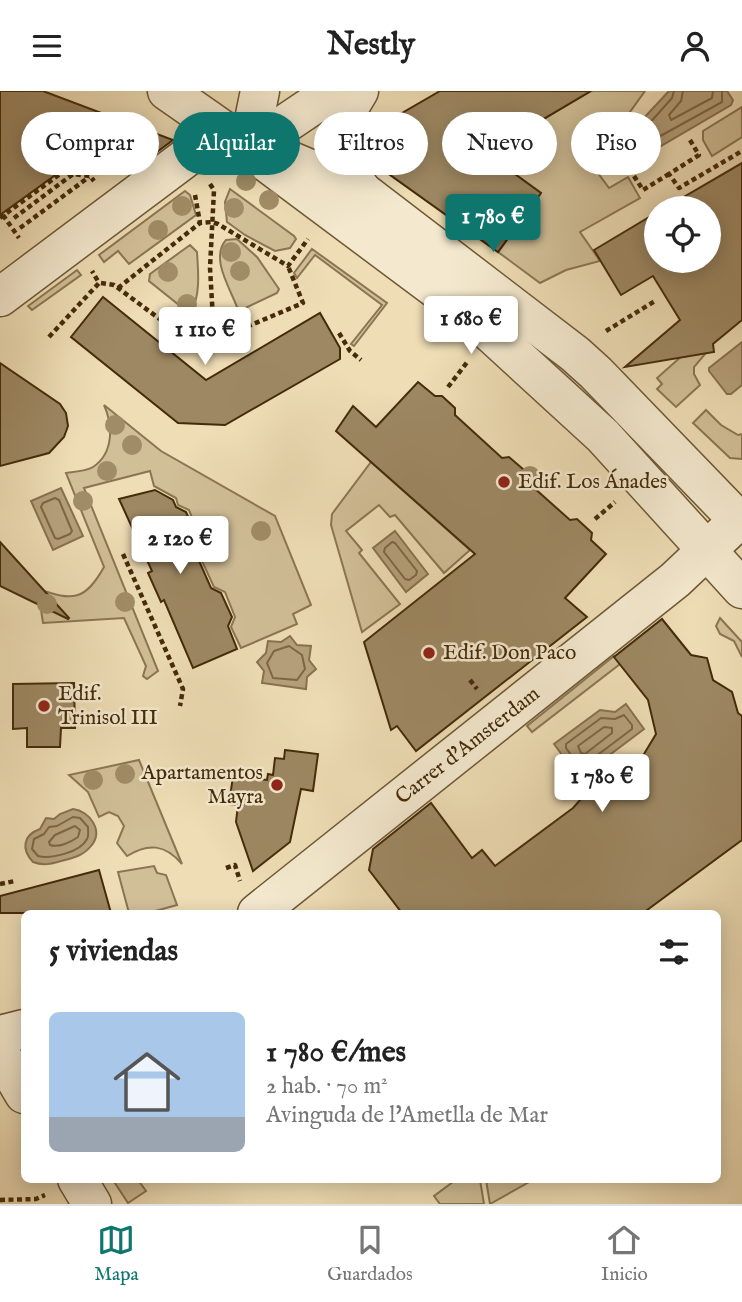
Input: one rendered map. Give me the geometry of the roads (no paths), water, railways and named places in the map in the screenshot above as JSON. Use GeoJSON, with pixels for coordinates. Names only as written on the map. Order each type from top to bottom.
{"type":"FeatureCollection","features":[{"type":"Feature","properties":{"kind":"street"},"geometry":{"type":"LineString","coordinates":[[260,92],[268,108],[284,113],[302,112],[334,91]]}},
{"type":"Feature","properties":{"kind":"street"},"geometry":{"type":"LineString","coordinates":[[359,91],[344,116],[339,157],[362,191]]}},
{"type":"Feature","properties":{"kind":"street"},"geometry":{"type":"LineString","coordinates":[[250,112],[260,92]]}},
{"type":"Feature","properties":{"kind":"street"},"geometry":{"type":"LineString","coordinates":[[178,93],[202,112]]}},
{"type":"Feature","properties":{"kind":"street"},"geometry":{"type":"LineString","coordinates":[[300,164],[362,191],[575,355],[741,520]]}},
{"type":"Feature","properties":{"kind":"street"},"geometry":{"type":"LineString","coordinates":[[0,297],[117,209],[175,175]]}},
{"type":"Feature","properties":{"kind":"street"},"geometry":{"type":"LineString","coordinates":[[284,175],[471,316],[603,436],[742,589]]}},
{"type":"Feature","properties":{"kind":"street","name":"Carrer d'Amsterdam"},"geometry":{"type":"LineString","coordinates":[[261,910],[563,671],[675,580],[741,520]]}},
{"type":"Feature","properties":{"kind":"street"},"geometry":{"type":"LineString","coordinates":[[0,1035],[21,1030]]}},
{"type":"Feature","properties":{"kind":"street"},"geometry":{"type":"LineString","coordinates":[[0,1053],[21,1089]]}},
{"type":"Feature","properties":{"kind":"street"},"geometry":{"type":"LineString","coordinates":[[79,1183],[92,1204]]}},
{"type":"Feature","properties":{"kind":"water"},"geometry":{"type":"Polygon","coordinates":[[[669,91],[727,91],[733,100],[731,105],[661,146],[661,112],[649,112],[669,91]]]}},
{"type":"Feature","properties":{"kind":"water"},"geometry":{"type":"Polygon","coordinates":[[[742,342],[742,385],[727,394],[709,368],[742,342]]]}},
{"type":"Feature","properties":{"kind":"water"},"geometry":{"type":"Polygon","coordinates":[[[61,488],[83,536],[53,550],[31,501],[61,488]]]}},
{"type":"Feature","properties":{"kind":"water"},"geometry":{"type":"Polygon","coordinates":[[[395,531],[428,574],[406,592],[373,548],[395,531]]]}},
{"type":"Feature","properties":{"kind":"water"},"geometry":{"type":"Polygon","coordinates":[[[290,636],[297,645],[311,646],[309,660],[316,669],[307,677],[306,689],[262,683],[264,671],[257,662],[266,653],[268,641],[281,642],[290,636]]]}},
{"type":"Feature","properties":{"kind":"water"},"geometry":{"type":"Polygon","coordinates":[[[626,704],[644,729],[579,778],[554,744],[600,710],[615,712],[626,704]]]}},
{"type":"Feature","properties":{"kind":"water"},"geometry":{"type":"Polygon","coordinates":[[[73,809],[90,818],[96,828],[95,840],[91,846],[70,859],[47,864],[33,862],[25,847],[30,835],[40,829],[46,818],[54,819],[73,809]]]}},
{"type":"Feature","properties":{"kind":"place","name":"Edif. Los Ánades"},"geometry":{"type":"Point","coordinates":[504,482]}},
{"type":"Feature","properties":{"kind":"place","name":"Edif. Don Paco"},"geometry":{"type":"Point","coordinates":[429,653]}},
{"type":"Feature","properties":{"kind":"place","name":"Edif. Trinisol III"},"geometry":{"type":"Point","coordinates":[44,706]}},
{"type":"Feature","properties":{"kind":"place","name":"Apartamentos Mayra"},"geometry":{"type":"Point","coordinates":[277,785]}}]}
